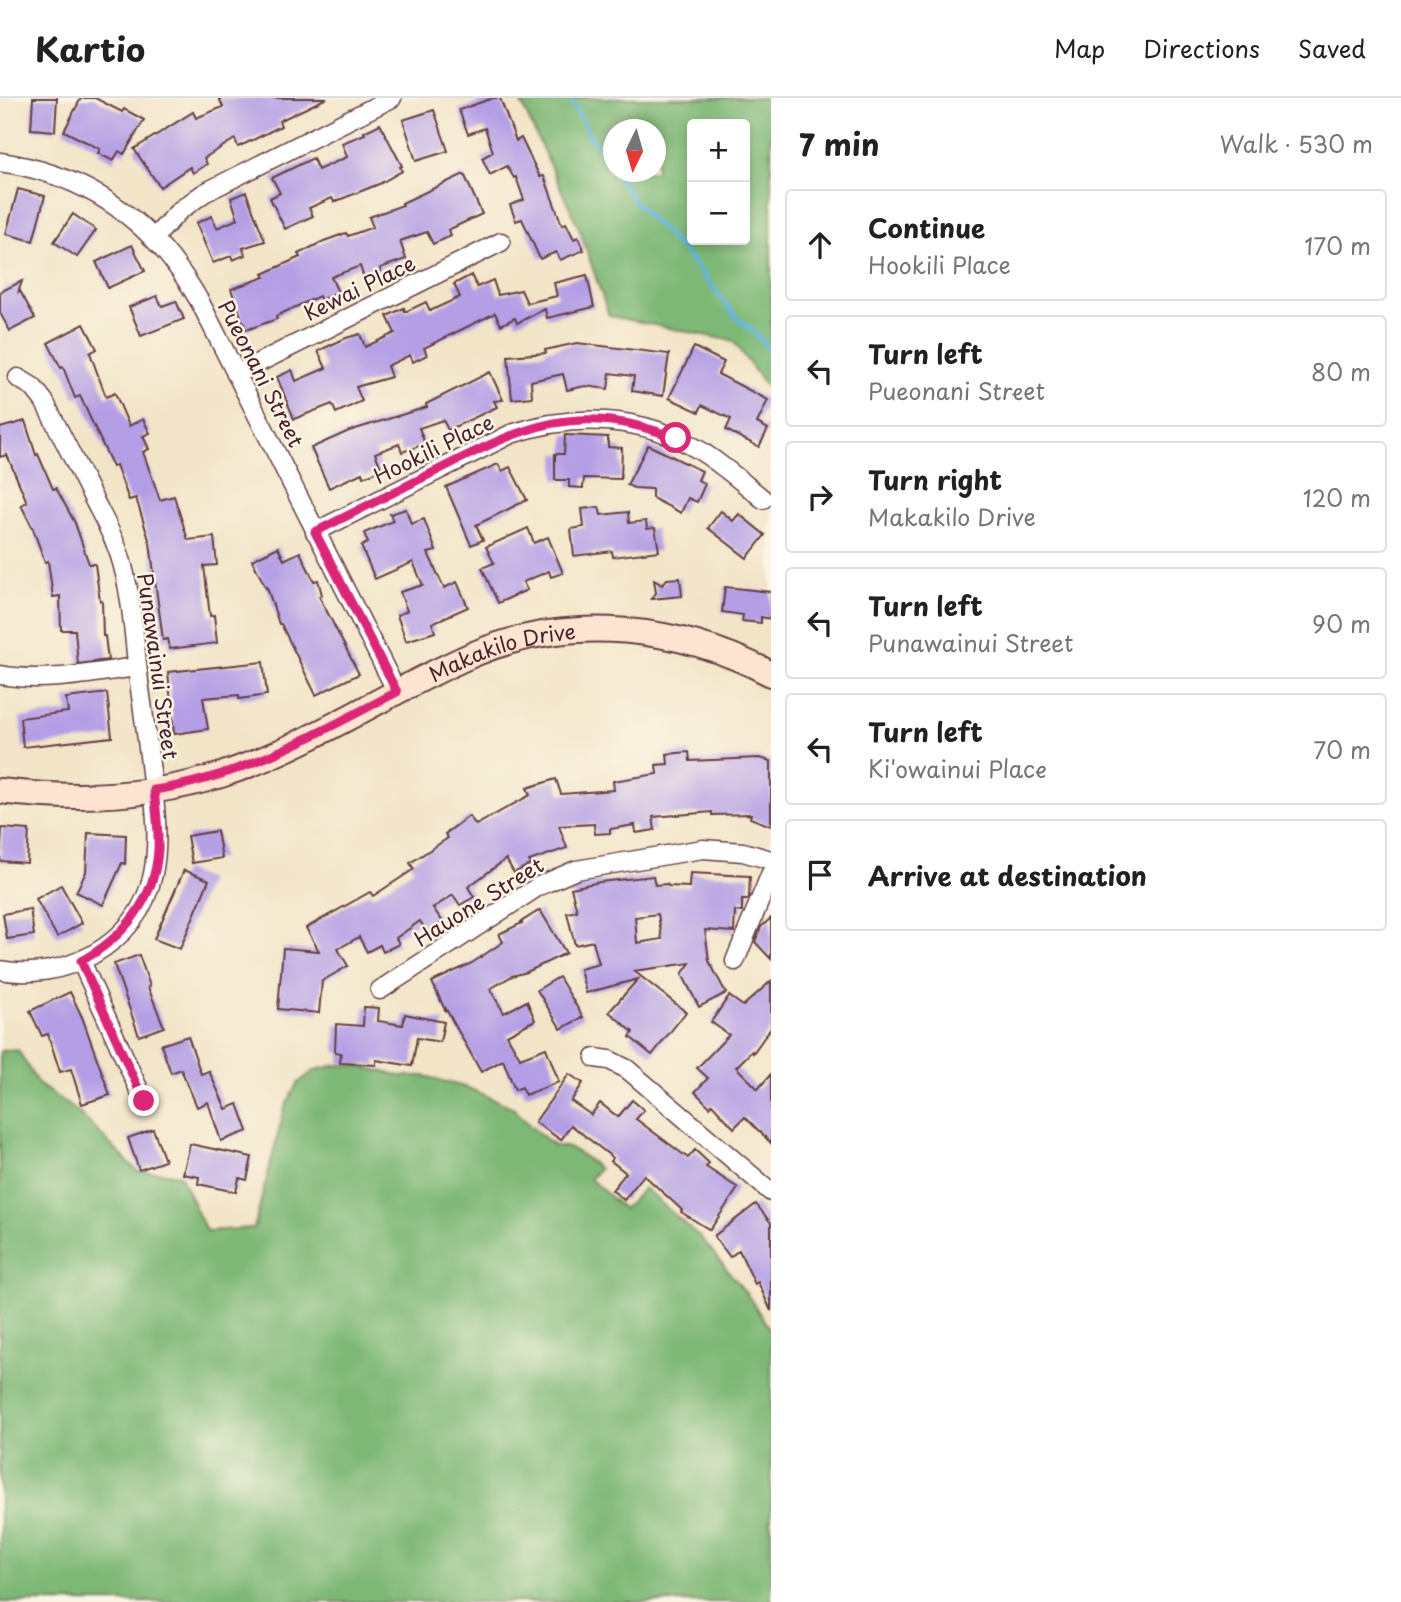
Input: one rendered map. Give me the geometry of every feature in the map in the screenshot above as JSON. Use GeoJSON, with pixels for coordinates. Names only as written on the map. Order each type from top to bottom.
{"type":"FeatureCollection","features":[{"type":"Feature","properties":{"kind":"street"},"geometry":{"type":"LineString","coordinates":[[155,239],[179,211],[204,192],[391,98]]}},
{"type":"Feature","properties":{"kind":"street","name":"Pueonani Street"},"geometry":{"type":"LineString","coordinates":[[0,162],[47,172],[101,196],[155,239],[186,277],[397,692]]}},
{"type":"Feature","properties":{"kind":"street","name":"Kewai Place"},"geometry":{"type":"LineString","coordinates":[[236,374],[501,242]]}},
{"type":"Feature","properties":{"kind":"street","name":"Punawainui Street"},"geometry":{"type":"LineString","coordinates":[[0,970],[51,970],[81,961],[107,945],[119,935],[138,911],[155,869],[158,853],[154,790],[125,580],[113,538],[44,401],[33,387],[18,378]]}},
{"type":"Feature","properties":{"kind":"street","name":"Hookili Place"},"geometry":{"type":"LineString","coordinates":[[315,532],[512,434],[546,424],[582,419],[630,424],[676,438],[718,463],[763,499]]}},
{"type":"Feature","properties":{"kind":"street","name":"Makakilo Drive"},"geometry":{"type":"LineString","coordinates":[[0,792],[48,797],[105,796],[154,790],[219,776],[273,755],[476,653],[552,632],[631,630],[670,635],[745,660],[771,674]]}},
{"type":"Feature","properties":{"kind":"street"},"geometry":{"type":"LineString","coordinates":[[0,675],[19,679],[66,677],[137,667]]}},
{"type":"Feature","properties":{"kind":"street","name":"Hauone Street"},"geometry":{"type":"LineString","coordinates":[[380,990],[539,886],[576,870],[704,849],[743,852],[771,860]]}},
{"type":"Feature","properties":{"kind":"street"},"geometry":{"type":"LineString","coordinates":[[735,961],[771,873]]}},
{"type":"Feature","properties":{"kind":"street"},"geometry":{"type":"LineString","coordinates":[[81,961],[144,1101]]}},
{"type":"Feature","properties":{"kind":"street"},"geometry":{"type":"LineString","coordinates":[[595,1058],[615,1062],[627,1069],[771,1192]]}},
{"type":"Feature","properties":{"kind":"green space"},"geometry":{"type":"Polygon","coordinates":[[[519,98],[771,98],[771,393],[733,341],[609,316],[579,228],[519,98]]]}},
{"type":"Feature","properties":{"kind":"green space"},"geometry":{"type":"Polygon","coordinates":[[[18,1050],[38,1084],[77,1111],[138,1172],[180,1175],[206,1231],[254,1228],[285,1107],[297,1084],[315,1070],[337,1065],[360,1066],[401,1076],[424,1076],[468,1088],[512,1107],[554,1146],[567,1147],[584,1156],[599,1169],[590,1179],[624,1209],[644,1188],[703,1240],[747,1294],[771,1331],[771,1602],[0,1602],[0,1051],[18,1050]]]}},
{"type":"Feature","properties":{"kind":"building"},"geometry":{"type":"Polygon","coordinates":[[[33,98],[57,98],[55,131],[31,129],[33,98]]]}},
{"type":"Feature","properties":{"kind":"building"},"geometry":{"type":"Polygon","coordinates":[[[81,98],[95,98],[144,120],[124,154],[119,151],[113,161],[98,153],[100,149],[64,131],[81,98]]]}},
{"type":"Feature","properties":{"kind":"building"},"geometry":{"type":"Polygon","coordinates":[[[219,98],[327,98],[279,121],[281,126],[238,147],[235,139],[204,158],[207,164],[193,173],[190,167],[160,187],[134,149],[193,112],[196,118],[223,107],[219,98]]]}},
{"type":"Feature","properties":{"kind":"building"},"geometry":{"type":"Polygon","coordinates":[[[500,98],[516,141],[521,138],[540,177],[544,176],[562,225],[566,223],[574,239],[578,237],[584,250],[560,260],[556,252],[540,259],[522,219],[516,221],[510,205],[524,200],[516,177],[514,178],[507,166],[490,175],[482,158],[493,152],[485,128],[468,134],[459,110],[500,98]]]}},
{"type":"Feature","properties":{"kind":"building"},"geometry":{"type":"Polygon","coordinates":[[[434,110],[448,151],[416,161],[403,120],[434,110]]]}},
{"type":"Feature","properties":{"kind":"building"},"geometry":{"type":"Polygon","coordinates":[[[380,124],[402,166],[402,171],[379,184],[334,202],[332,198],[309,208],[313,216],[285,229],[270,198],[280,193],[272,178],[313,158],[318,170],[347,157],[342,143],[365,134],[364,132],[380,124]]]}},
{"type":"Feature","properties":{"kind":"building"},"geometry":{"type":"Polygon","coordinates":[[[464,174],[482,214],[448,230],[451,236],[433,244],[427,232],[400,241],[406,259],[380,268],[381,271],[364,278],[360,266],[331,277],[338,292],[321,300],[319,296],[276,316],[277,319],[246,330],[231,289],[265,277],[263,274],[300,257],[298,254],[324,241],[373,227],[369,217],[403,205],[402,203],[464,174]]]}},
{"type":"Feature","properties":{"kind":"building"},"geometry":{"type":"Polygon","coordinates":[[[18,189],[45,196],[33,241],[6,234],[18,189]]]}},
{"type":"Feature","properties":{"kind":"building"},"geometry":{"type":"Polygon","coordinates":[[[246,192],[265,241],[243,248],[245,255],[233,260],[231,256],[213,263],[196,223],[212,216],[217,228],[238,219],[231,198],[246,192]]]}},
{"type":"Feature","properties":{"kind":"building"},"geometry":{"type":"Polygon","coordinates":[[[73,214],[96,230],[77,257],[54,242],[73,214]]]}},
{"type":"Feature","properties":{"kind":"building"},"geometry":{"type":"Polygon","coordinates":[[[132,245],[145,271],[108,288],[96,262],[132,245]]]}},
{"type":"Feature","properties":{"kind":"building"},"geometry":{"type":"Polygon","coordinates":[[[471,275],[477,287],[493,280],[498,295],[521,290],[527,303],[557,296],[554,283],[587,275],[594,307],[547,318],[545,309],[517,323],[515,318],[501,325],[495,313],[424,348],[427,355],[413,362],[410,355],[387,366],[391,377],[356,387],[362,401],[336,413],[332,404],[294,419],[277,377],[292,370],[296,381],[326,368],[318,351],[346,338],[360,334],[365,347],[395,333],[387,316],[404,308],[405,312],[426,302],[430,311],[460,297],[454,284],[471,275]]]}},
{"type":"Feature","properties":{"kind":"building"},"geometry":{"type":"Polygon","coordinates":[[[22,281],[18,293],[20,291],[35,318],[10,331],[0,313],[0,292],[22,281]]]}},
{"type":"Feature","properties":{"kind":"building"},"geometry":{"type":"Polygon","coordinates":[[[157,296],[162,306],[176,301],[184,319],[141,336],[129,307],[157,296]]]}},
{"type":"Feature","properties":{"kind":"building"},"geometry":{"type":"Polygon","coordinates":[[[84,324],[97,349],[90,353],[106,397],[115,393],[129,426],[143,419],[150,433],[143,436],[149,449],[143,452],[160,500],[174,496],[188,540],[214,537],[217,565],[204,566],[210,616],[214,615],[217,643],[170,649],[168,639],[163,640],[150,543],[136,498],[129,500],[116,465],[113,467],[80,396],[75,398],[63,367],[61,368],[48,343],[84,324]]]}},
{"type":"Feature","properties":{"kind":"building"},"geometry":{"type":"Polygon","coordinates":[[[577,343],[669,354],[663,396],[632,391],[634,376],[610,373],[608,389],[585,386],[567,390],[563,374],[531,381],[532,397],[512,399],[508,356],[546,353],[545,350],[577,343]]]}},
{"type":"Feature","properties":{"kind":"building"},"geometry":{"type":"Polygon","coordinates":[[[694,347],[724,362],[718,374],[768,400],[757,423],[768,429],[759,447],[726,430],[731,419],[702,405],[699,412],[669,398],[694,347]]]}},
{"type":"Feature","properties":{"kind":"building"},"geometry":{"type":"Polygon","coordinates":[[[490,372],[503,400],[494,401],[497,407],[448,430],[443,420],[419,428],[425,444],[402,452],[399,444],[375,453],[382,470],[363,477],[362,473],[329,488],[311,448],[349,431],[427,407],[426,404],[490,372]]]}},
{"type":"Feature","properties":{"kind":"building"},"geometry":{"type":"Polygon","coordinates":[[[25,421],[36,455],[38,454],[53,489],[56,488],[75,523],[89,564],[95,564],[108,660],[78,664],[75,630],[61,630],[60,596],[53,597],[48,561],[45,562],[21,505],[27,502],[7,455],[0,457],[0,428],[25,421]]]}},
{"type":"Feature","properties":{"kind":"building"},"geometry":{"type":"Polygon","coordinates":[[[565,435],[608,437],[608,447],[622,448],[621,479],[584,478],[583,488],[569,487],[569,480],[555,480],[555,454],[564,454],[565,435]]]}},
{"type":"Feature","properties":{"kind":"building"},"geometry":{"type":"Polygon","coordinates":[[[648,445],[702,471],[698,480],[705,484],[697,502],[688,498],[681,513],[652,498],[652,489],[627,485],[648,445]]]}},
{"type":"Feature","properties":{"kind":"building"},"geometry":{"type":"Polygon","coordinates":[[[498,464],[502,471],[510,467],[527,500],[476,525],[483,540],[471,545],[446,487],[498,464]]]}},
{"type":"Feature","properties":{"kind":"building"},"geometry":{"type":"Polygon","coordinates":[[[599,507],[601,515],[628,512],[629,523],[646,521],[647,529],[655,528],[659,551],[613,557],[612,551],[574,556],[571,529],[584,527],[582,509],[599,507]]]}},
{"type":"Feature","properties":{"kind":"building"},"geometry":{"type":"Polygon","coordinates":[[[406,509],[411,524],[424,519],[436,551],[428,553],[444,588],[457,582],[468,607],[432,623],[435,632],[406,641],[397,615],[407,611],[400,592],[423,585],[413,562],[375,579],[361,546],[368,543],[364,533],[393,521],[390,514],[406,509]]]}},
{"type":"Feature","properties":{"kind":"building"},"geometry":{"type":"Polygon","coordinates":[[[721,511],[733,521],[739,514],[765,535],[747,558],[708,528],[721,511]]]}},
{"type":"Feature","properties":{"kind":"building"},"geometry":{"type":"Polygon","coordinates":[[[528,528],[534,543],[548,537],[563,573],[551,577],[549,571],[523,582],[527,590],[498,603],[482,568],[494,563],[486,547],[528,528]]]}},
{"type":"Feature","properties":{"kind":"building"},"geometry":{"type":"Polygon","coordinates":[[[278,547],[284,560],[300,552],[314,581],[318,580],[322,595],[319,596],[359,674],[316,695],[279,624],[267,587],[252,560],[278,547]]]}},
{"type":"Feature","properties":{"kind":"building"},"geometry":{"type":"Polygon","coordinates":[[[680,578],[682,596],[651,599],[656,593],[654,580],[662,585],[667,579],[680,578]]]}},
{"type":"Feature","properties":{"kind":"building"},"geometry":{"type":"Polygon","coordinates":[[[725,587],[771,592],[771,619],[761,617],[761,623],[742,621],[743,615],[722,612],[725,587]]]}},
{"type":"Feature","properties":{"kind":"building"},"geometry":{"type":"Polygon","coordinates":[[[263,662],[267,695],[239,699],[239,695],[203,698],[208,729],[174,734],[168,672],[263,662]]]}},
{"type":"Feature","properties":{"kind":"building"},"geometry":{"type":"Polygon","coordinates":[[[107,693],[112,737],[23,747],[20,718],[68,712],[66,698],[107,693]]]}},
{"type":"Feature","properties":{"kind":"building"},"geometry":{"type":"Polygon","coordinates":[[[689,752],[690,761],[759,758],[771,761],[771,826],[750,818],[751,814],[712,815],[712,812],[653,817],[655,830],[636,833],[635,825],[610,829],[610,833],[595,834],[594,824],[559,826],[567,848],[529,861],[531,864],[514,873],[506,859],[468,887],[474,897],[460,905],[453,895],[433,908],[443,922],[427,932],[420,921],[396,938],[399,944],[383,952],[380,945],[367,952],[359,937],[338,949],[348,966],[322,981],[319,1013],[278,1009],[283,948],[319,951],[306,928],[370,892],[373,896],[414,869],[410,863],[448,838],[445,834],[469,816],[476,825],[530,795],[527,788],[556,779],[561,794],[614,790],[613,781],[657,774],[656,765],[668,764],[667,754],[689,752]]]}},
{"type":"Feature","properties":{"kind":"building"},"geometry":{"type":"Polygon","coordinates":[[[2,828],[29,830],[27,863],[0,861],[2,828]]]}},
{"type":"Feature","properties":{"kind":"building"},"geometry":{"type":"Polygon","coordinates":[[[217,831],[222,858],[192,863],[187,836],[217,831]]]}},
{"type":"Feature","properties":{"kind":"building"},"geometry":{"type":"Polygon","coordinates":[[[88,833],[126,835],[125,864],[122,863],[103,905],[76,892],[86,872],[88,833]]]}},
{"type":"Feature","properties":{"kind":"building"},"geometry":{"type":"Polygon","coordinates":[[[184,870],[209,880],[180,949],[154,939],[184,870]]]}},
{"type":"Feature","properties":{"kind":"building"},"geometry":{"type":"Polygon","coordinates":[[[690,873],[750,876],[749,898],[742,900],[742,912],[735,911],[734,932],[705,930],[709,961],[726,993],[699,1007],[682,974],[690,963],[634,971],[686,1012],[652,1055],[630,1037],[633,1032],[609,1012],[638,979],[586,993],[580,969],[599,964],[593,941],[575,945],[567,913],[577,911],[571,888],[653,876],[655,885],[689,887],[690,873]],[[658,914],[635,917],[637,943],[662,939],[658,914]]]}},
{"type":"Feature","properties":{"kind":"building"},"geometry":{"type":"Polygon","coordinates":[[[61,885],[82,923],[57,937],[36,899],[61,885]]]}},
{"type":"Feature","properties":{"kind":"building"},"geometry":{"type":"Polygon","coordinates":[[[30,909],[34,935],[7,939],[3,914],[30,909]]]}},
{"type":"Feature","properties":{"kind":"building"},"geometry":{"type":"Polygon","coordinates":[[[540,910],[566,953],[527,972],[512,976],[490,989],[504,1013],[527,1001],[535,1020],[507,1035],[520,1058],[546,1048],[559,1082],[525,1095],[522,1087],[515,1090],[503,1060],[481,1072],[432,982],[472,963],[503,942],[499,934],[522,923],[540,910]]]}},
{"type":"Feature","properties":{"kind":"building"},"geometry":{"type":"Polygon","coordinates":[[[771,918],[771,959],[755,942],[761,927],[771,918]]]}},
{"type":"Feature","properties":{"kind":"building"},"geometry":{"type":"Polygon","coordinates":[[[139,955],[164,1027],[139,1036],[114,964],[139,955]]]}},
{"type":"Feature","properties":{"kind":"building"},"geometry":{"type":"Polygon","coordinates":[[[559,977],[583,1017],[561,1029],[537,990],[559,977]]]}},
{"type":"Feature","properties":{"kind":"building"},"geometry":{"type":"Polygon","coordinates":[[[771,981],[771,1028],[753,1053],[752,1051],[736,1067],[758,1089],[771,1074],[771,1143],[745,1117],[734,1128],[712,1104],[710,1107],[695,1092],[708,1078],[697,1068],[729,1035],[711,1022],[729,996],[743,1006],[771,981]]]}},
{"type":"Feature","properties":{"kind":"building"},"geometry":{"type":"Polygon","coordinates":[[[70,992],[82,1017],[110,1095],[82,1104],[71,1069],[60,1072],[48,1034],[42,1036],[30,1011],[70,992]]]}},
{"type":"Feature","properties":{"kind":"building"},"geometry":{"type":"Polygon","coordinates":[[[364,1007],[379,1008],[378,1021],[403,1025],[405,1014],[444,1022],[440,1042],[417,1038],[412,1066],[376,1060],[376,1065],[340,1063],[341,1053],[335,1052],[336,1024],[363,1026],[364,1007]]]}},
{"type":"Feature","properties":{"kind":"building"},"geometry":{"type":"Polygon","coordinates":[[[188,1036],[201,1074],[209,1071],[226,1109],[238,1104],[248,1131],[221,1141],[208,1102],[197,1107],[181,1069],[171,1073],[161,1045],[188,1036]]]}},
{"type":"Feature","properties":{"kind":"building"},"geometry":{"type":"Polygon","coordinates":[[[569,1074],[583,1083],[571,1101],[591,1115],[600,1103],[618,1117],[632,1100],[644,1110],[636,1119],[688,1158],[695,1150],[709,1163],[706,1167],[738,1188],[710,1230],[681,1212],[682,1210],[644,1175],[624,1200],[612,1190],[626,1173],[611,1161],[613,1158],[571,1125],[561,1140],[535,1122],[569,1074]]]}},
{"type":"Feature","properties":{"kind":"building"},"geometry":{"type":"Polygon","coordinates":[[[153,1129],[165,1161],[139,1170],[128,1138],[153,1129]]]}},
{"type":"Feature","properties":{"kind":"building"},"geometry":{"type":"Polygon","coordinates":[[[190,1144],[252,1157],[247,1180],[239,1178],[236,1192],[198,1184],[199,1177],[183,1174],[190,1144]]]}},
{"type":"Feature","properties":{"kind":"building"},"geometry":{"type":"Polygon","coordinates":[[[756,1204],[771,1223],[771,1311],[739,1250],[730,1257],[714,1236],[756,1204]]]}},
{"type":"Feature","properties":{"kind":"waterway"},"geometry":{"type":"LineString","coordinates":[[570,98],[590,136],[603,153]]}},
{"type":"Feature","properties":{"kind":"waterway"},"geometry":{"type":"LineString","coordinates":[[622,182],[633,200],[688,256],[736,317],[756,334],[771,352]]}},
{"type":"Feature","properties":{"kind":"route"},"geometry":{"type":"LineString","coordinates":[[144,1101],[81,961],[107,945],[129,924],[151,884],[158,853],[154,790],[219,776],[273,755],[397,692],[315,532],[489,444],[534,426],[582,419],[606,420],[654,430],[676,438]]}}]}
